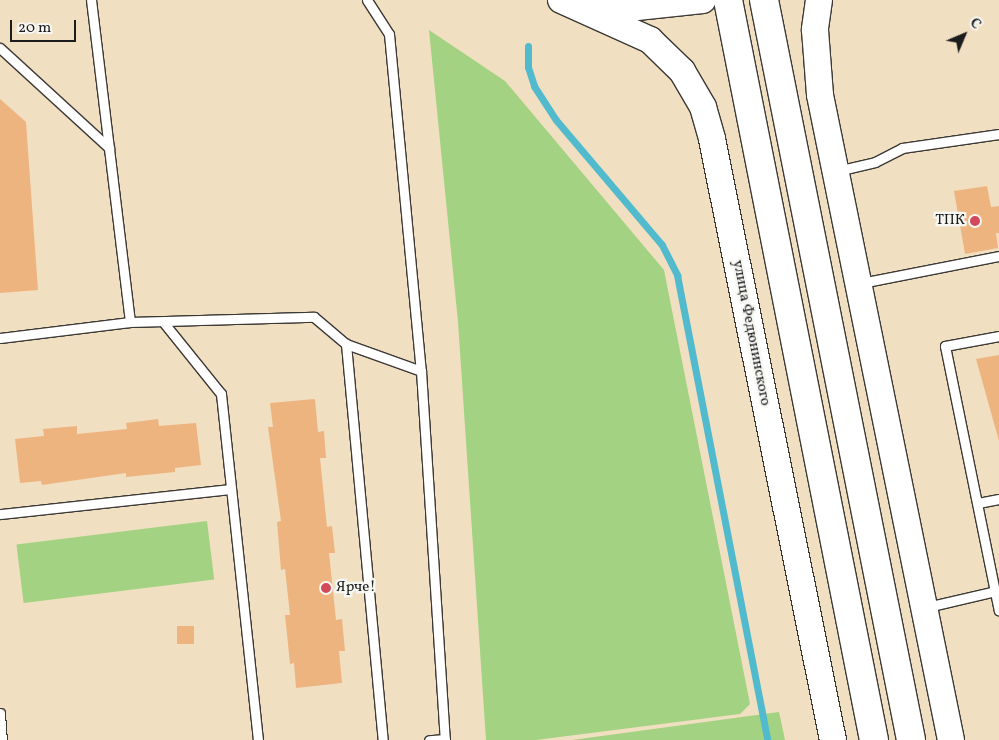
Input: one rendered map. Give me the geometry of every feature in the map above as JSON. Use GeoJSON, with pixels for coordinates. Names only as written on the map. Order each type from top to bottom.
{"type":"FeatureCollection","features":[{"type":"Feature","properties":{"kind":"highway"},"geometry":{"type":"LineString","coordinates":[[728,0],[874,740]]}},
{"type":"Feature","properties":{"kind":"highway"},"geometry":{"type":"LineString","coordinates":[[764,0],[910,740]]}},
{"type":"Feature","properties":{"kind":"main road","name":"улица Федюнинского"},"geometry":{"type":"LineString","coordinates":[[561,0],[650,40],[682,71],[703,107],[712,139],[833,740]]}},
{"type":"Feature","properties":{"kind":"main road"},"geometry":{"type":"LineString","coordinates":[[573,0],[636,8],[703,0]]}},
{"type":"Feature","properties":{"kind":"main road"},"geometry":{"type":"LineString","coordinates":[[819,0],[815,55],[835,171],[951,740]]}},
{"type":"Feature","properties":{"kind":"lane"},"geometry":{"type":"LineString","coordinates":[[91,0],[130,322]]}},
{"type":"Feature","properties":{"kind":"lane"},"geometry":{"type":"LineString","coordinates":[[367,0],[389,34],[421,371],[444,739],[428,740]]}},
{"type":"Feature","properties":{"kind":"lane"},"geometry":{"type":"LineString","coordinates":[[0,48],[109,148]]}},
{"type":"Feature","properties":{"kind":"lane"},"geometry":{"type":"LineString","coordinates":[[835,171],[875,162],[902,148],[999,134]]}},
{"type":"Feature","properties":{"kind":"lane"},"geometry":{"type":"LineString","coordinates":[[858,283],[999,256]]}},
{"type":"Feature","properties":{"kind":"lane"},"geometry":{"type":"LineString","coordinates":[[0,338],[130,322],[164,323],[314,317],[346,344],[421,371]]}},
{"type":"Feature","properties":{"kind":"lane"},"geometry":{"type":"LineString","coordinates":[[164,323],[221,394],[258,740]]}},
{"type":"Feature","properties":{"kind":"lane"},"geometry":{"type":"LineString","coordinates":[[999,336],[945,346],[999,611]]}},
{"type":"Feature","properties":{"kind":"lane"},"geometry":{"type":"LineString","coordinates":[[346,344],[383,740]]}},
{"type":"Feature","properties":{"kind":"lane"},"geometry":{"type":"LineString","coordinates":[[0,514],[231,489]]}},
{"type":"Feature","properties":{"kind":"lane"},"geometry":{"type":"LineString","coordinates":[[978,503],[999,499]]}},
{"type":"Feature","properties":{"kind":"lane"},"geometry":{"type":"LineString","coordinates":[[924,608],[995,592]]}},
{"type":"Feature","properties":{"kind":"lane"},"geometry":{"type":"LineString","coordinates":[[0,713],[2,740]]}},
{"type":"Feature","properties":{"kind":"green space"},"geometry":{"type":"Polygon","coordinates":[[[429,30],[505,81],[664,270],[750,704],[740,714],[536,740],[486,740],[458,322],[429,30]]]}},
{"type":"Feature","properties":{"kind":"green space"},"geometry":{"type":"Polygon","coordinates":[[[207,521],[214,580],[24,603],[16,544],[207,521]]]}},
{"type":"Feature","properties":{"kind":"green space"},"geometry":{"type":"Polygon","coordinates":[[[779,712],[785,740],[572,740],[779,712]]]}},
{"type":"Feature","properties":{"kind":"building"},"geometry":{"type":"Polygon","coordinates":[[[0,99],[26,122],[38,290],[0,293],[0,99]]]}},
{"type":"Feature","properties":{"kind":"building"},"geometry":{"type":"Polygon","coordinates":[[[987,186],[991,207],[999,206],[999,233],[996,233],[998,248],[965,254],[954,191],[987,186]]]}},
{"type":"Feature","properties":{"kind":"building"},"geometry":{"type":"Polygon","coordinates":[[[999,355],[999,441],[976,359],[999,355]]]}},
{"type":"Feature","properties":{"kind":"building"},"geometry":{"type":"Polygon","coordinates":[[[315,399],[318,432],[324,431],[326,458],[320,458],[327,527],[332,526],[335,553],[329,553],[336,620],[342,619],[345,651],[339,651],[342,683],[296,688],[294,663],[290,664],[285,615],[290,615],[285,569],[281,570],[277,522],[281,521],[268,427],[273,427],[270,403],[315,399]]]}},
{"type":"Feature","properties":{"kind":"building"},"geometry":{"type":"Polygon","coordinates":[[[158,419],[159,426],[196,423],[201,465],[175,468],[175,472],[126,477],[126,473],[42,485],[41,481],[20,483],[15,439],[44,436],[43,429],[77,426],[77,434],[127,429],[126,423],[158,419]]]}},
{"type":"Feature","properties":{"kind":"building"},"geometry":{"type":"Polygon","coordinates":[[[177,626],[194,626],[194,644],[177,644],[177,626]]]}},
{"type":"Feature","properties":{"kind":"waterway"},"geometry":{"type":"LineString","coordinates":[[528,46],[528,67],[534,86],[556,120],[662,245],[677,275],[767,740]]}},
{"type":"Feature","properties":{"kind":"place","name":"ТПК"},"geometry":{"type":"Point","coordinates":[975,221]}},
{"type":"Feature","properties":{"kind":"place","name":"Ярче!"},"geometry":{"type":"Point","coordinates":[326,588]}}]}
